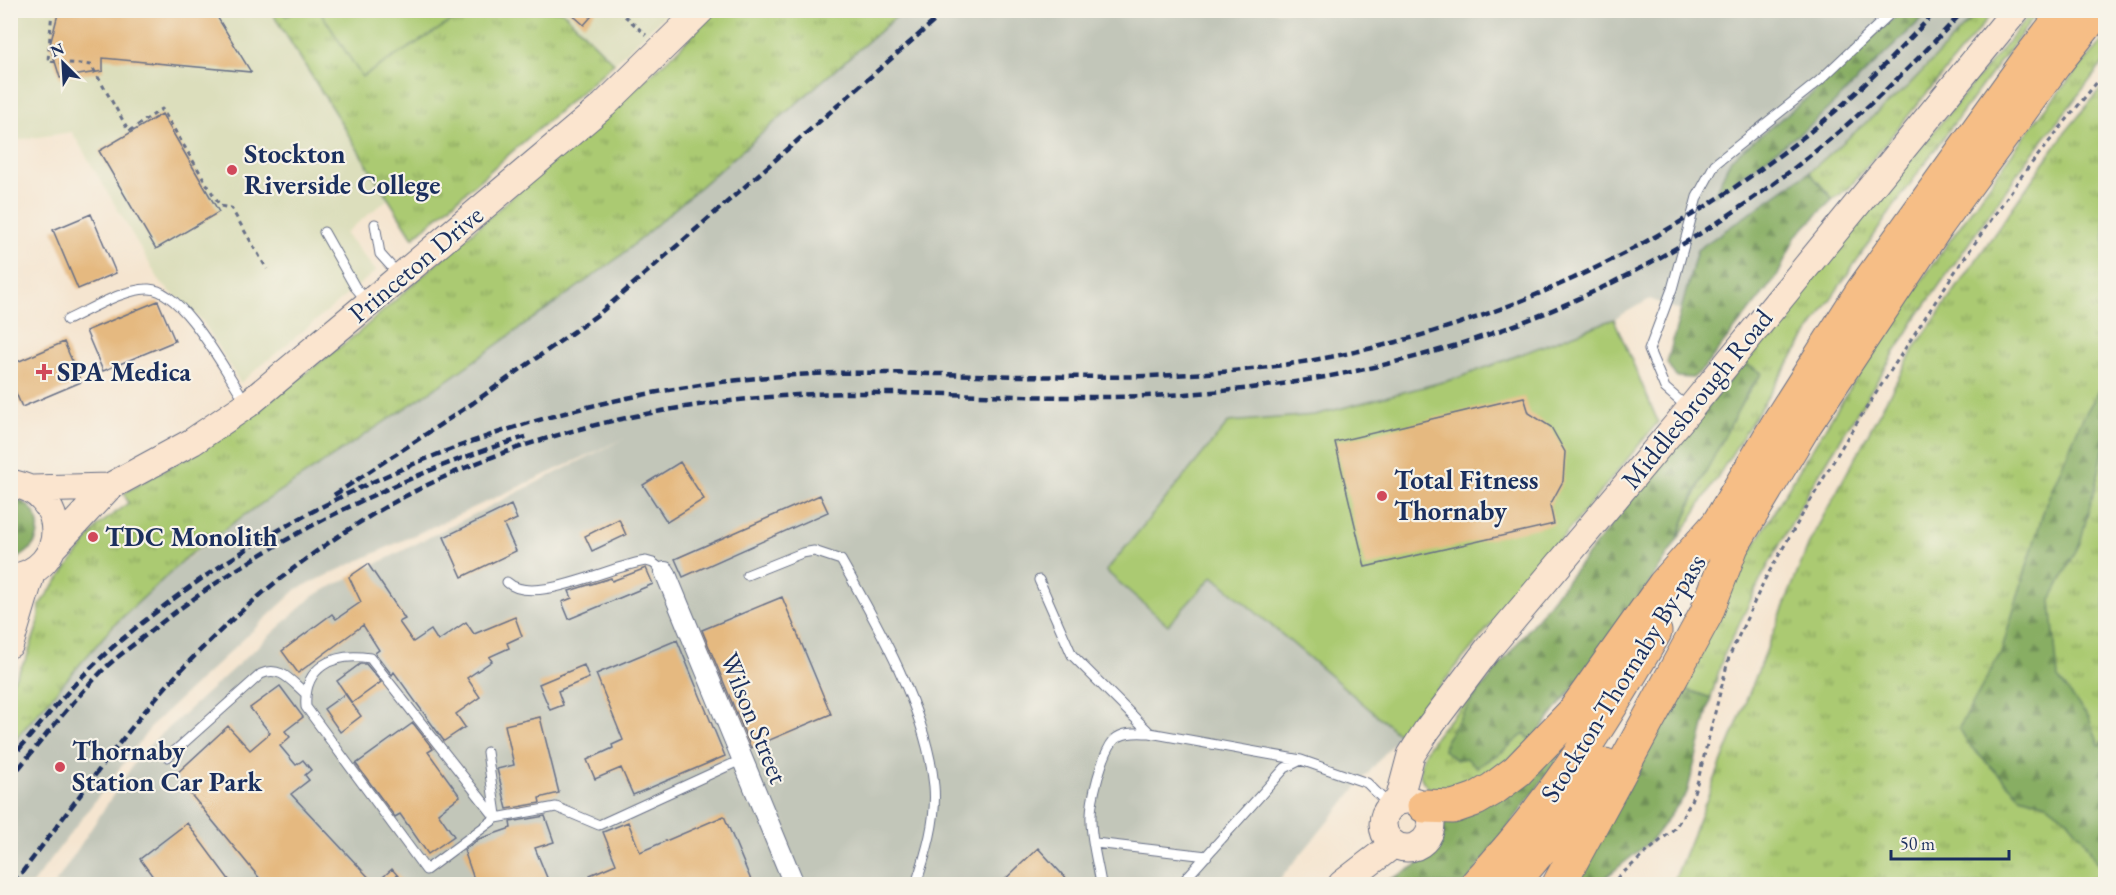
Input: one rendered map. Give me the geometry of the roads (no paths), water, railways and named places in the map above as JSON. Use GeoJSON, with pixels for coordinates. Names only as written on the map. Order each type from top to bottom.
{"type":"FeatureCollection","features":[{"type":"Feature","properties":{"kind":"highway"},"geometry":{"type":"LineString","coordinates":[[2026,63],[2055,10]]}},
{"type":"Feature","properties":{"kind":"highway"},"geometry":{"type":"LineString","coordinates":[[1559,885],[1706,614],[1725,535],[1780,420],[1863,290],[2026,63],[2067,10]]}},
{"type":"Feature","properties":{"kind":"highway"},"geometry":{"type":"LineString","coordinates":[[1405,804],[1453,807],[1476,799],[1517,771],[1573,713],[1664,585],[1725,535],[1881,306],[1998,141],[2098,10]]}},
{"type":"Feature","properties":{"kind":"highway"},"geometry":{"type":"LineString","coordinates":[[1998,141],[2056,85],[2106,27]]}},
{"type":"Feature","properties":{"kind":"highway","name":"Stockton-Thornaby By-pass"},"geometry":{"type":"LineString","coordinates":[[1477,885],[1510,850],[1558,790],[1725,535]]}},
{"type":"Feature","properties":{"kind":"highway","name":"Stockton-Thornaby By-pass"},"geometry":{"type":"LineString","coordinates":[[1512,885],[1605,765],[1725,535]]}},
{"type":"Feature","properties":{"kind":"main road","name":"Princeton Drive"},"geometry":{"type":"LineString","coordinates":[[21,574],[47,557],[52,548],[109,487],[192,442],[248,404],[400,278],[604,105],[701,10]]}},
{"type":"Feature","properties":{"kind":"main road","name":"Middlesbrough Road"},"geometry":{"type":"LineString","coordinates":[[1405,804],[1412,755],[1427,730],[1488,649],[1690,409],[2016,10]]}},
{"type":"Feature","properties":{"kind":"main road","name":"Princeton Drive"},"geometry":{"type":"LineString","coordinates":[[16,484],[109,487]]}},
{"type":"Feature","properties":{"kind":"main road"},"geometry":{"type":"LineString","coordinates":[[16,484],[51,509],[55,522],[52,548]]}},
{"type":"Feature","properties":{"kind":"main road"},"geometry":{"type":"LineString","coordinates":[[12,630],[21,574]]}},
{"type":"Feature","properties":{"kind":"main road","name":"Middlesbrough Road"},"geometry":{"type":"LineString","coordinates":[[1405,804],[1429,812],[1432,828],[1424,842],[1410,848],[1394,844],[1389,840],[1383,826],[1386,812],[1405,804]]}},
{"type":"Feature","properties":{"kind":"main road"},"geometry":{"type":"LineString","coordinates":[[1342,885],[1394,844]]}},
{"type":"Feature","properties":{"kind":"street","name":"Wilson Street"},"geometry":{"type":"LineString","coordinates":[[665,572],[794,885]]}},
{"type":"Feature","properties":{"kind":"lane"},"geometry":{"type":"LineString","coordinates":[[1690,409],[1665,388],[1649,350],[1672,289],[1697,197],[1715,164],[1819,81],[1894,10]]}},
{"type":"Feature","properties":{"kind":"lane"},"geometry":{"type":"LineString","coordinates":[[375,224],[380,254],[400,278]]}},
{"type":"Feature","properties":{"kind":"lane"},"geometry":{"type":"LineString","coordinates":[[324,232],[355,287],[369,303]]}},
{"type":"Feature","properties":{"kind":"lane"},"geometry":{"type":"LineString","coordinates":[[67,320],[131,292],[149,289],[164,292],[200,328],[224,371],[248,404]]}},
{"type":"Feature","properties":{"kind":"lane"},"geometry":{"type":"LineString","coordinates":[[747,575],[802,553],[814,551],[841,560],[874,618],[921,723],[934,787],[932,825],[916,885]]}},
{"type":"Feature","properties":{"kind":"lane"},"geometry":{"type":"LineString","coordinates":[[507,582],[519,590],[540,590],[646,561],[653,562],[665,572]]}},
{"type":"Feature","properties":{"kind":"lane"},"geometry":{"type":"LineString","coordinates":[[1039,580],[1072,655],[1150,733]]}},
{"type":"Feature","properties":{"kind":"lane"},"geometry":{"type":"LineString","coordinates":[[496,818],[370,658],[350,654],[326,662],[308,680],[305,693],[306,707],[426,870],[496,818],[556,807],[599,825],[741,760]]}},
{"type":"Feature","properties":{"kind":"lane"},"geometry":{"type":"LineString","coordinates":[[168,757],[261,674],[278,671],[305,693]]}},
{"type":"Feature","properties":{"kind":"lane"},"geometry":{"type":"LineString","coordinates":[[1101,885],[1090,819],[1095,789],[1104,760],[1115,740],[1129,732],[1150,733],[1301,760],[1367,783],[1405,804]]}},
{"type":"Feature","properties":{"kind":"lane"},"geometry":{"type":"LineString","coordinates":[[487,752],[496,818]]}},
{"type":"Feature","properties":{"kind":"lane"},"geometry":{"type":"LineString","coordinates":[[1181,885],[1285,768],[1301,760]]}},
{"type":"Feature","properties":{"kind":"lane"},"geometry":{"type":"LineString","coordinates":[[1095,843],[1207,856]]}},
{"type":"Feature","properties":{"kind":"railway"},"geometry":{"type":"LineString","coordinates":[[334,495],[473,403],[600,313],[947,10]]}},
{"type":"Feature","properties":{"kind":"railway"},"geometry":{"type":"LineString","coordinates":[[10,760],[62,698],[105,654],[194,584],[274,533],[358,489],[445,452],[535,421],[627,398],[720,382],[845,373],[1068,377],[1193,374],[1276,366],[1351,353],[1424,334],[1496,311],[1565,282],[1633,249],[1698,211],[1761,169],[1837,110],[1937,10]]}},
{"type":"Feature","properties":{"kind":"railway"},"geometry":{"type":"LineString","coordinates":[[13,884],[150,705],[223,628],[276,582],[333,540],[414,492],[468,467],[523,446],[580,429],[696,405],[814,394],[1107,397],[1234,390],[1355,371],[1470,341],[1578,299],[1682,245],[1780,179],[1874,101],[1964,10]]}},
{"type":"Feature","properties":{"kind":"railway"},"geometry":{"type":"LineString","coordinates":[[10,779],[68,708],[105,668],[192,600],[236,570],[283,542],[380,492],[480,452],[529,436]]}},
{"type":"Feature","properties":{"kind":"place","name":"Stockton Riverside College"},"geometry":{"type":"Point","coordinates":[232,170]}},
{"type":"Feature","properties":{"kind":"place","name":"SPA Medica"},"geometry":{"type":"Point","coordinates":[44,372]}},
{"type":"Feature","properties":{"kind":"place","name":"Total Fitness Thornaby"},"geometry":{"type":"Point","coordinates":[1382,496]}},
{"type":"Feature","properties":{"kind":"place","name":"TDC Monolith"},"geometry":{"type":"Point","coordinates":[93,537]}},
{"type":"Feature","properties":{"kind":"place","name":"Thornaby Station Car Park"},"geometry":{"type":"Point","coordinates":[60,767]}}]}
